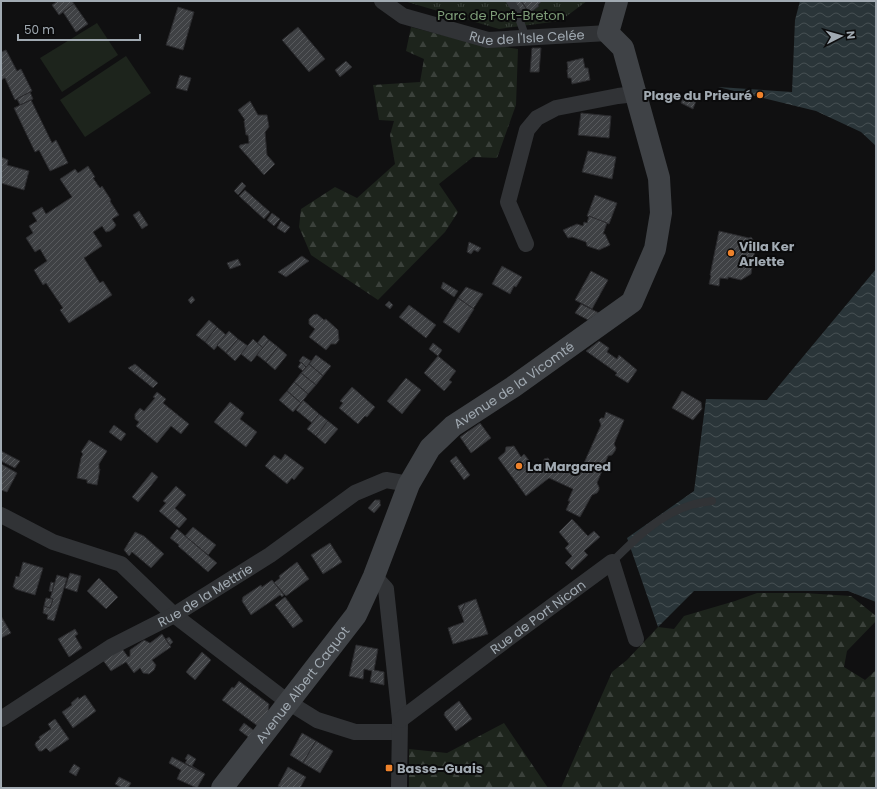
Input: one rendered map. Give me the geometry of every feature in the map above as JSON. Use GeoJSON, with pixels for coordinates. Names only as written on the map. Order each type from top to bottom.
{"type":"FeatureCollection","features":[{"type":"Feature","properties":{"kind":"main road"},"geometry":{"type":"LineString","coordinates":[[608,33],[617,1]]}},
{"type":"Feature","properties":{"kind":"main road","name":"Avenue de la Vicomté"},"geometry":{"type":"LineString","coordinates":[[374,576],[409,484],[430,448],[452,426],[513,387],[632,302],[655,249],[661,213],[659,178],[623,48],[608,33]]}},
{"type":"Feature","properties":{"kind":"main road","name":"Avenue Albert Caquot"},"geometry":{"type":"LineString","coordinates":[[222,788],[356,615],[374,576]]}},
{"type":"Feature","properties":{"kind":"street","name":"Rue de l'Isle Celée"},"geometry":{"type":"LineString","coordinates":[[382,1],[403,16],[488,40],[608,33]]}},
{"type":"Feature","properties":{"kind":"street"},"geometry":{"type":"LineString","coordinates":[[526,244],[508,202],[528,130],[537,118],[556,108],[635,94]]}},
{"type":"Feature","properties":{"kind":"street","name":"Rue de la Mettrie"},"geometry":{"type":"LineString","coordinates":[[1,719],[111,647],[174,615],[270,555],[355,493],[386,480],[409,484]]}},
{"type":"Feature","properties":{"kind":"street"},"geometry":{"type":"LineString","coordinates":[[1,515],[53,542],[121,564],[174,615],[288,702],[317,720],[355,732],[400,726]]}},
{"type":"Feature","properties":{"kind":"street"},"geometry":{"type":"LineString","coordinates":[[612,562],[636,639]]}},
{"type":"Feature","properties":{"kind":"street","name":"Rue de Port Nican"},"geometry":{"type":"LineString","coordinates":[[400,726],[494,649],[612,562]]}},
{"type":"Feature","properties":{"kind":"street"},"geometry":{"type":"LineString","coordinates":[[374,576],[386,589],[400,726],[399,788]]}},
{"type":"Feature","properties":{"kind":"lane"},"geometry":{"type":"LineString","coordinates":[[510,1],[516,10],[526,38]]}},
{"type":"Feature","properties":{"kind":"lane"},"geometry":{"type":"LineString","coordinates":[[612,562],[635,539],[668,516],[690,506],[712,501]]}},
{"type":"Feature","properties":{"kind":"green space","name":"Parc de Port-Breton"},"geometry":{"type":"Polygon","coordinates":[[[404,1],[587,1],[560,21],[499,29],[404,1]]]}},
{"type":"Feature","properties":{"kind":"green space"},"geometry":{"type":"Polygon","coordinates":[[[97,23],[118,55],[62,92],[40,58],[97,23]]]}},
{"type":"Feature","properties":{"kind":"green space"},"geometry":{"type":"Polygon","coordinates":[[[411,27],[465,41],[518,49],[516,105],[497,158],[473,157],[439,184],[458,212],[445,232],[378,300],[311,255],[299,227],[301,209],[335,187],[357,198],[395,164],[390,135],[394,121],[379,120],[373,85],[420,82],[424,59],[406,51],[411,27]]]}},
{"type":"Feature","properties":{"kind":"green space"},"geometry":{"type":"Polygon","coordinates":[[[126,56],[151,93],[85,137],[60,100],[126,56]]]}},
{"type":"Feature","properties":{"kind":"green space"},"geometry":{"type":"Polygon","coordinates":[[[757,593],[804,593],[851,596],[876,616],[876,621],[847,651],[844,667],[865,680],[876,670],[876,788],[561,788],[612,672],[627,660],[658,627],[674,629],[684,616],[757,593]]]}},
{"type":"Feature","properties":{"kind":"green space"},"geometry":{"type":"Polygon","coordinates":[[[504,723],[548,788],[409,788],[409,749],[447,753],[504,723]]]}},
{"type":"Feature","properties":{"kind":"water"},"geometry":{"type":"Polygon","coordinates":[[[800,1],[876,1],[876,146],[861,132],[816,111],[718,87],[792,92],[795,20],[800,1]]]}},
{"type":"Feature","properties":{"kind":"water"},"geometry":{"type":"Polygon","coordinates":[[[876,269],[876,602],[848,591],[694,591],[658,627],[627,538],[694,491],[706,399],[767,400],[876,269]]]}},
{"type":"Feature","properties":{"kind":"building"},"geometry":{"type":"Polygon","coordinates":[[[58,1],[72,1],[74,4],[59,15],[52,5],[58,1]]]}},
{"type":"Feature","properties":{"kind":"building"},"geometry":{"type":"Polygon","coordinates":[[[513,1],[521,1],[526,8],[521,12],[513,1]]]}},
{"type":"Feature","properties":{"kind":"building"},"geometry":{"type":"Polygon","coordinates":[[[521,1],[541,2],[538,5],[539,6],[530,13],[521,1]]]}},
{"type":"Feature","properties":{"kind":"building"},"geometry":{"type":"Polygon","coordinates":[[[74,4],[88,24],[76,32],[63,12],[74,4]]]}},
{"type":"Feature","properties":{"kind":"building"},"geometry":{"type":"Polygon","coordinates":[[[178,7],[194,12],[183,50],[166,45],[178,7]]]}},
{"type":"Feature","properties":{"kind":"building"},"geometry":{"type":"Polygon","coordinates":[[[298,27],[325,59],[309,72],[282,40],[298,27]]]}},
{"type":"Feature","properties":{"kind":"building"},"geometry":{"type":"Polygon","coordinates":[[[532,48],[541,48],[539,72],[530,72],[532,48]]]}},
{"type":"Feature","properties":{"kind":"building"},"geometry":{"type":"Polygon","coordinates":[[[6,50],[17,71],[21,69],[32,91],[15,100],[5,78],[1,80],[1,52],[6,50]]]}},
{"type":"Feature","properties":{"kind":"building"},"geometry":{"type":"Polygon","coordinates":[[[583,58],[585,68],[588,68],[590,80],[572,84],[571,78],[568,78],[567,62],[583,58]]]}},
{"type":"Feature","properties":{"kind":"building"},"geometry":{"type":"Polygon","coordinates":[[[346,61],[352,67],[340,77],[335,70],[346,61]]]}},
{"type":"Feature","properties":{"kind":"building"},"geometry":{"type":"Polygon","coordinates":[[[180,75],[191,78],[187,91],[176,88],[180,75]]]}},
{"type":"Feature","properties":{"kind":"building"},"geometry":{"type":"Polygon","coordinates":[[[30,92],[33,99],[20,105],[17,99],[30,92]]]}},
{"type":"Feature","properties":{"kind":"building"},"geometry":{"type":"Polygon","coordinates":[[[684,96],[696,101],[693,109],[681,103],[684,96]]]}},
{"type":"Feature","properties":{"kind":"building"},"geometry":{"type":"Polygon","coordinates":[[[31,100],[52,143],[56,140],[68,163],[50,171],[39,150],[35,152],[14,108],[31,100]]]}},
{"type":"Feature","properties":{"kind":"building"},"geometry":{"type":"Polygon","coordinates":[[[250,101],[258,115],[267,115],[269,127],[265,132],[267,155],[275,164],[264,175],[239,147],[240,145],[249,143],[248,135],[246,135],[245,120],[238,110],[250,101]]]}},
{"type":"Feature","properties":{"kind":"building"},"geometry":{"type":"Polygon","coordinates":[[[581,113],[611,116],[609,138],[578,135],[581,113]]]}},
{"type":"Feature","properties":{"kind":"building"},"geometry":{"type":"Polygon","coordinates":[[[588,151],[616,157],[612,179],[582,172],[588,151]]]}},
{"type":"Feature","properties":{"kind":"building"},"geometry":{"type":"Polygon","coordinates":[[[1,157],[8,160],[7,165],[29,171],[24,190],[1,183],[1,157]]]}},
{"type":"Feature","properties":{"kind":"building"},"geometry":{"type":"Polygon","coordinates":[[[88,166],[95,177],[93,178],[100,188],[102,186],[119,215],[112,219],[116,225],[110,231],[106,232],[102,226],[93,232],[102,246],[84,258],[100,283],[103,281],[112,295],[69,323],[60,310],[63,308],[46,283],[43,285],[34,270],[47,261],[40,249],[35,252],[26,238],[33,233],[29,226],[37,221],[32,213],[42,207],[46,214],[72,197],[60,179],[75,169],[78,173],[88,166]]]}},
{"type":"Feature","properties":{"kind":"building"},"geometry":{"type":"Polygon","coordinates":[[[242,182],[246,186],[238,195],[234,191],[242,182]]]}},
{"type":"Feature","properties":{"kind":"building"},"geometry":{"type":"Polygon","coordinates":[[[245,190],[270,212],[264,219],[239,196],[245,190]]]}},
{"type":"Feature","properties":{"kind":"building"},"geometry":{"type":"Polygon","coordinates":[[[595,195],[617,203],[609,224],[587,216],[595,195]]]}},
{"type":"Feature","properties":{"kind":"building"},"geometry":{"type":"Polygon","coordinates":[[[139,211],[148,225],[142,229],[133,215],[139,211]]]}},
{"type":"Feature","properties":{"kind":"building"},"geometry":{"type":"Polygon","coordinates":[[[272,213],[280,219],[274,226],[267,220],[272,213]]]}},
{"type":"Feature","properties":{"kind":"building"},"geometry":{"type":"Polygon","coordinates":[[[589,216],[607,223],[603,234],[605,234],[610,245],[599,250],[587,246],[586,242],[572,237],[568,238],[563,230],[577,224],[583,226],[584,222],[587,223],[589,216]]]}},
{"type":"Feature","properties":{"kind":"building"},"geometry":{"type":"Polygon","coordinates":[[[281,221],[290,227],[285,233],[277,228],[281,221]]]}},
{"type":"Feature","properties":{"kind":"building"},"geometry":{"type":"Polygon","coordinates":[[[719,231],[749,238],[751,237],[758,247],[755,249],[751,274],[741,280],[728,277],[728,279],[720,278],[719,286],[709,284],[719,231]]]}},
{"type":"Feature","properties":{"kind":"building"},"geometry":{"type":"Polygon","coordinates":[[[469,242],[481,248],[478,252],[474,250],[471,254],[467,252],[469,242]]]}},
{"type":"Feature","properties":{"kind":"building"},"geometry":{"type":"Polygon","coordinates":[[[302,256],[309,261],[286,277],[278,272],[302,256]]]}},
{"type":"Feature","properties":{"kind":"building"},"geometry":{"type":"Polygon","coordinates":[[[238,259],[241,265],[230,269],[227,263],[238,259]]]}},
{"type":"Feature","properties":{"kind":"building"},"geometry":{"type":"Polygon","coordinates":[[[502,266],[522,277],[516,287],[514,286],[510,294],[492,284],[502,266]]]}},
{"type":"Feature","properties":{"kind":"building"},"geometry":{"type":"Polygon","coordinates":[[[591,271],[608,280],[592,309],[575,300],[591,271]]]}},
{"type":"Feature","properties":{"kind":"building"},"geometry":{"type":"Polygon","coordinates":[[[443,282],[458,291],[454,297],[441,288],[443,282]]]}},
{"type":"Feature","properties":{"kind":"building"},"geometry":{"type":"Polygon","coordinates":[[[466,287],[483,294],[473,309],[458,298],[466,287]]]}},
{"type":"Feature","properties":{"kind":"building"},"geometry":{"type":"Polygon","coordinates":[[[192,296],[195,300],[191,304],[188,300],[192,296]]]}},
{"type":"Feature","properties":{"kind":"building"},"geometry":{"type":"Polygon","coordinates":[[[458,298],[474,309],[459,333],[443,322],[458,298]]]}},
{"type":"Feature","properties":{"kind":"building"},"geometry":{"type":"Polygon","coordinates":[[[389,301],[393,305],[390,309],[385,305],[389,301]]]}},
{"type":"Feature","properties":{"kind":"building"},"geometry":{"type":"Polygon","coordinates":[[[581,304],[599,313],[588,320],[575,313],[581,304]]]}},
{"type":"Feature","properties":{"kind":"building"},"geometry":{"type":"Polygon","coordinates":[[[409,305],[436,325],[426,338],[399,317],[409,305]]]}},
{"type":"Feature","properties":{"kind":"building"},"geometry":{"type":"Polygon","coordinates":[[[317,314],[324,320],[326,319],[338,330],[339,340],[336,344],[331,344],[326,350],[309,337],[315,329],[309,324],[309,319],[313,315],[317,314]]]}},
{"type":"Feature","properties":{"kind":"building"},"geometry":{"type":"Polygon","coordinates":[[[209,320],[217,327],[205,342],[196,335],[209,320]]]}},
{"type":"Feature","properties":{"kind":"building"},"geometry":{"type":"Polygon","coordinates":[[[217,327],[226,335],[214,350],[205,342],[217,327]]]}},
{"type":"Feature","properties":{"kind":"building"},"geometry":{"type":"Polygon","coordinates":[[[229,331],[238,339],[226,353],[217,345],[229,331]]]}},
{"type":"Feature","properties":{"kind":"building"},"geometry":{"type":"Polygon","coordinates":[[[264,335],[269,340],[263,348],[257,343],[264,335]]]}},
{"type":"Feature","properties":{"kind":"building"},"geometry":{"type":"Polygon","coordinates":[[[238,339],[248,346],[235,361],[226,353],[238,339]]]}},
{"type":"Feature","properties":{"kind":"building"},"geometry":{"type":"Polygon","coordinates":[[[253,339],[263,348],[251,362],[241,354],[253,339]]]}},
{"type":"Feature","properties":{"kind":"building"},"geometry":{"type":"Polygon","coordinates":[[[269,340],[278,347],[266,362],[257,355],[269,340]]]}},
{"type":"Feature","properties":{"kind":"building"},"geometry":{"type":"Polygon","coordinates":[[[599,341],[609,348],[607,352],[617,359],[619,355],[637,370],[628,383],[615,375],[617,373],[586,351],[599,341]]]}},
{"type":"Feature","properties":{"kind":"building"},"geometry":{"type":"Polygon","coordinates":[[[433,343],[442,350],[438,356],[429,349],[433,343]]]}},
{"type":"Feature","properties":{"kind":"building"},"geometry":{"type":"Polygon","coordinates":[[[278,347],[287,355],[275,370],[266,362],[278,347]]]}},
{"type":"Feature","properties":{"kind":"building"},"geometry":{"type":"Polygon","coordinates":[[[316,355],[331,366],[323,376],[309,364],[316,355]]]}},
{"type":"Feature","properties":{"kind":"building"},"geometry":{"type":"Polygon","coordinates":[[[303,356],[311,361],[306,367],[299,361],[303,356]]]}},
{"type":"Feature","properties":{"kind":"building"},"geometry":{"type":"Polygon","coordinates":[[[438,356],[456,371],[449,380],[452,382],[444,391],[424,373],[438,356]]]}},
{"type":"Feature","properties":{"kind":"building"},"geometry":{"type":"Polygon","coordinates":[[[301,362],[306,367],[303,371],[298,367],[301,362]]]}},
{"type":"Feature","properties":{"kind":"building"},"geometry":{"type":"Polygon","coordinates":[[[135,364],[158,383],[153,388],[128,368],[135,364]]]}},
{"type":"Feature","properties":{"kind":"building"},"geometry":{"type":"Polygon","coordinates":[[[309,364],[323,376],[316,385],[301,373],[309,364]]]}},
{"type":"Feature","properties":{"kind":"building"},"geometry":{"type":"Polygon","coordinates":[[[301,373],[316,385],[308,394],[294,382],[301,373]]]}},
{"type":"Feature","properties":{"kind":"building"},"geometry":{"type":"Polygon","coordinates":[[[406,378],[421,390],[402,414],[387,401],[406,378]]]}},
{"type":"Feature","properties":{"kind":"building"},"geometry":{"type":"Polygon","coordinates":[[[294,382],[308,394],[301,403],[287,391],[294,382]]]}},
{"type":"Feature","properties":{"kind":"building"},"geometry":{"type":"Polygon","coordinates":[[[352,387],[375,407],[367,417],[365,416],[358,424],[339,408],[343,403],[340,401],[352,387]]]}},
{"type":"Feature","properties":{"kind":"building"},"geometry":{"type":"Polygon","coordinates":[[[287,391],[301,403],[293,412],[279,400],[287,391]]]}},
{"type":"Feature","properties":{"kind":"building"},"geometry":{"type":"Polygon","coordinates":[[[682,391],[701,402],[702,409],[693,420],[672,408],[682,391]]]}},
{"type":"Feature","properties":{"kind":"building"},"geometry":{"type":"Polygon","coordinates":[[[157,392],[166,399],[163,403],[189,424],[181,434],[171,426],[157,443],[136,426],[139,422],[135,419],[135,414],[140,408],[144,411],[155,398],[153,397],[157,392]]]}},
{"type":"Feature","properties":{"kind":"building"},"geometry":{"type":"Polygon","coordinates":[[[303,400],[319,414],[312,423],[296,410],[303,400]]]}},
{"type":"Feature","properties":{"kind":"building"},"geometry":{"type":"Polygon","coordinates":[[[230,402],[244,413],[240,419],[257,432],[246,447],[214,422],[230,402]]]}},
{"type":"Feature","properties":{"kind":"building","name":"La Margared"},"geometry":{"type":"Polygon","coordinates":[[[606,412],[624,420],[614,444],[616,448],[615,451],[612,455],[608,456],[597,483],[599,490],[597,493],[592,495],[580,517],[566,510],[573,489],[549,478],[526,496],[498,458],[505,452],[506,447],[514,446],[521,457],[524,454],[536,469],[544,463],[544,459],[548,458],[550,463],[573,473],[577,471],[580,472],[601,425],[599,420],[604,418],[606,412]]]}},
{"type":"Feature","properties":{"kind":"building"},"geometry":{"type":"Polygon","coordinates":[[[319,414],[328,421],[316,436],[307,429],[319,414]]]}},
{"type":"Feature","properties":{"kind":"building"},"geometry":{"type":"Polygon","coordinates":[[[328,421],[338,429],[325,444],[316,436],[328,421]]]}},
{"type":"Feature","properties":{"kind":"building"},"geometry":{"type":"Polygon","coordinates":[[[480,423],[491,438],[471,453],[460,437],[480,423]]]}},
{"type":"Feature","properties":{"kind":"building"},"geometry":{"type":"Polygon","coordinates":[[[114,425],[126,434],[121,441],[109,432],[114,425]]]}},
{"type":"Feature","properties":{"kind":"building"},"geometry":{"type":"Polygon","coordinates":[[[89,440],[107,451],[99,464],[100,469],[97,485],[87,483],[87,480],[77,478],[83,454],[81,452],[89,440]]]}},
{"type":"Feature","properties":{"kind":"building"},"geometry":{"type":"Polygon","coordinates":[[[1,451],[20,461],[15,468],[1,461],[1,451]]]}},
{"type":"Feature","properties":{"kind":"building"},"geometry":{"type":"Polygon","coordinates":[[[285,454],[304,468],[294,480],[292,478],[287,484],[265,466],[274,455],[281,460],[285,454]]]}},
{"type":"Feature","properties":{"kind":"building"},"geometry":{"type":"Polygon","coordinates":[[[456,456],[470,475],[464,480],[450,461],[456,456]]]}},
{"type":"Feature","properties":{"kind":"building"},"geometry":{"type":"Polygon","coordinates":[[[1,464],[17,473],[7,492],[1,490],[1,464]]]}},
{"type":"Feature","properties":{"kind":"building"},"geometry":{"type":"Polygon","coordinates":[[[152,472],[158,477],[138,502],[132,497],[152,472]]]}},
{"type":"Feature","properties":{"kind":"building"},"geometry":{"type":"Polygon","coordinates":[[[176,486],[186,495],[175,508],[187,519],[179,528],[159,511],[166,503],[163,501],[176,486]]]}},
{"type":"Feature","properties":{"kind":"building"},"geometry":{"type":"Polygon","coordinates":[[[375,500],[380,500],[381,505],[374,513],[368,508],[375,500]]]}},
{"type":"Feature","properties":{"kind":"building"},"geometry":{"type":"Polygon","coordinates":[[[572,519],[588,536],[594,531],[600,537],[584,551],[588,555],[572,570],[565,563],[572,556],[565,548],[569,544],[559,532],[572,519]]]}},
{"type":"Feature","properties":{"kind":"building"},"geometry":{"type":"Polygon","coordinates":[[[193,527],[216,545],[208,555],[185,536],[193,527]]]}},
{"type":"Feature","properties":{"kind":"building"},"geometry":{"type":"Polygon","coordinates":[[[177,529],[217,563],[208,572],[170,538],[177,529]]]}},
{"type":"Feature","properties":{"kind":"building"},"geometry":{"type":"Polygon","coordinates":[[[135,532],[144,536],[164,554],[151,568],[132,552],[129,556],[124,550],[135,532]]]}},
{"type":"Feature","properties":{"kind":"building"},"geometry":{"type":"Polygon","coordinates":[[[330,543],[342,562],[323,574],[311,555],[330,543]]]}},
{"type":"Feature","properties":{"kind":"building"},"geometry":{"type":"Polygon","coordinates":[[[23,562],[43,568],[35,595],[13,587],[16,576],[19,577],[23,562]]]}},
{"type":"Feature","properties":{"kind":"building"},"geometry":{"type":"Polygon","coordinates":[[[297,562],[309,579],[286,596],[274,583],[280,578],[279,576],[297,562]]]}},
{"type":"Feature","properties":{"kind":"building"},"geometry":{"type":"Polygon","coordinates":[[[70,573],[81,576],[77,592],[65,588],[70,573]]]}},
{"type":"Feature","properties":{"kind":"building"},"geometry":{"type":"Polygon","coordinates":[[[57,575],[67,578],[54,621],[47,619],[48,615],[43,613],[44,606],[50,608],[53,599],[50,599],[57,575]]]}},
{"type":"Feature","properties":{"kind":"building"},"geometry":{"type":"Polygon","coordinates":[[[99,578],[118,597],[106,609],[87,591],[99,578]]]}},
{"type":"Feature","properties":{"kind":"building"},"geometry":{"type":"Polygon","coordinates":[[[272,580],[284,595],[282,597],[280,595],[251,615],[242,601],[243,597],[261,585],[262,587],[272,580]]]}},
{"type":"Feature","properties":{"kind":"building"},"geometry":{"type":"Polygon","coordinates":[[[51,582],[54,583],[52,592],[49,591],[51,582]]]}},
{"type":"Feature","properties":{"kind":"building"},"geometry":{"type":"Polygon","coordinates":[[[285,597],[303,621],[293,628],[275,605],[285,597]]]}},
{"type":"Feature","properties":{"kind":"building"},"geometry":{"type":"Polygon","coordinates":[[[46,598],[53,599],[50,608],[44,606],[46,598]]]}},
{"type":"Feature","properties":{"kind":"building"},"geometry":{"type":"Polygon","coordinates":[[[476,599],[488,634],[453,644],[448,628],[464,622],[461,613],[465,603],[476,599]]]}},
{"type":"Feature","properties":{"kind":"building"},"geometry":{"type":"Polygon","coordinates":[[[465,603],[461,613],[461,614],[458,606],[465,603]]]}},
{"type":"Feature","properties":{"kind":"building"},"geometry":{"type":"Polygon","coordinates":[[[1,616],[11,633],[1,638],[1,616]]]}},
{"type":"Feature","properties":{"kind":"building"},"geometry":{"type":"Polygon","coordinates":[[[75,629],[78,634],[75,636],[82,648],[69,657],[58,639],[75,629]]]}},
{"type":"Feature","properties":{"kind":"building"},"geometry":{"type":"Polygon","coordinates":[[[162,634],[171,647],[152,660],[156,665],[154,670],[149,674],[143,673],[140,668],[134,673],[126,662],[111,671],[102,659],[121,647],[128,657],[130,656],[130,650],[144,640],[150,643],[162,634]]]}},
{"type":"Feature","properties":{"kind":"building"},"geometry":{"type":"Polygon","coordinates":[[[169,637],[173,642],[170,645],[166,639],[169,637]]]}},
{"type":"Feature","properties":{"kind":"building"},"geometry":{"type":"Polygon","coordinates":[[[356,645],[378,649],[374,670],[384,672],[384,685],[370,682],[372,671],[364,669],[363,679],[349,676],[356,645]]]}},
{"type":"Feature","properties":{"kind":"building"},"geometry":{"type":"Polygon","coordinates":[[[202,652],[211,660],[195,680],[186,672],[202,652]]]}},
{"type":"Feature","properties":{"kind":"building"},"geometry":{"type":"Polygon","coordinates":[[[239,681],[269,704],[268,713],[259,727],[222,700],[232,687],[234,688],[239,681]]]}},
{"type":"Feature","properties":{"kind":"building"},"geometry":{"type":"Polygon","coordinates":[[[85,695],[96,711],[73,728],[62,712],[72,705],[71,703],[78,697],[79,699],[85,695]]]}},
{"type":"Feature","properties":{"kind":"building"},"geometry":{"type":"Polygon","coordinates":[[[459,701],[472,719],[456,731],[444,715],[445,712],[459,701]]]}},
{"type":"Feature","properties":{"kind":"building"},"geometry":{"type":"Polygon","coordinates":[[[55,719],[69,739],[50,752],[46,748],[39,751],[35,745],[36,742],[40,739],[39,737],[51,729],[48,724],[55,719]]]}},
{"type":"Feature","properties":{"kind":"building"},"geometry":{"type":"Polygon","coordinates":[[[244,723],[256,732],[251,739],[239,730],[244,723]]]}},
{"type":"Feature","properties":{"kind":"building"},"geometry":{"type":"Polygon","coordinates":[[[302,733],[316,741],[303,763],[290,755],[302,733]]]}},
{"type":"Feature","properties":{"kind":"building"},"geometry":{"type":"Polygon","coordinates":[[[316,741],[333,751],[320,773],[303,763],[316,741]]]}},
{"type":"Feature","properties":{"kind":"building"},"geometry":{"type":"Polygon","coordinates":[[[188,754],[196,759],[192,766],[205,774],[185,763],[187,760],[185,759],[188,754]]]}},
{"type":"Feature","properties":{"kind":"building"},"geometry":{"type":"Polygon","coordinates":[[[172,757],[205,774],[197,788],[177,779],[181,770],[169,763],[172,757]]]}},
{"type":"Feature","properties":{"kind":"building"},"geometry":{"type":"Polygon","coordinates":[[[74,764],[80,768],[76,776],[69,772],[74,764]]]}},
{"type":"Feature","properties":{"kind":"building"},"geometry":{"type":"Polygon","coordinates":[[[288,767],[306,777],[300,788],[282,788],[278,786],[288,767]]]}},
{"type":"Feature","properties":{"kind":"building"},"geometry":{"type":"Polygon","coordinates":[[[119,777],[131,783],[128,788],[122,788],[115,784],[119,777]]]}},
{"type":"Feature","properties":{"kind":"place","name":"Plage du Prieuré"},"geometry":{"type":"Point","coordinates":[760,95]}},
{"type":"Feature","properties":{"kind":"place","name":"Villa Ker Arlette"},"geometry":{"type":"Point","coordinates":[731,253]}},
{"type":"Feature","properties":{"kind":"place","name":"La Margared"},"geometry":{"type":"Point","coordinates":[519,466]}},
{"type":"Feature","properties":{"kind":"place","name":"Basse-Guais"},"geometry":{"type":"Point","coordinates":[389,768]}}]}
